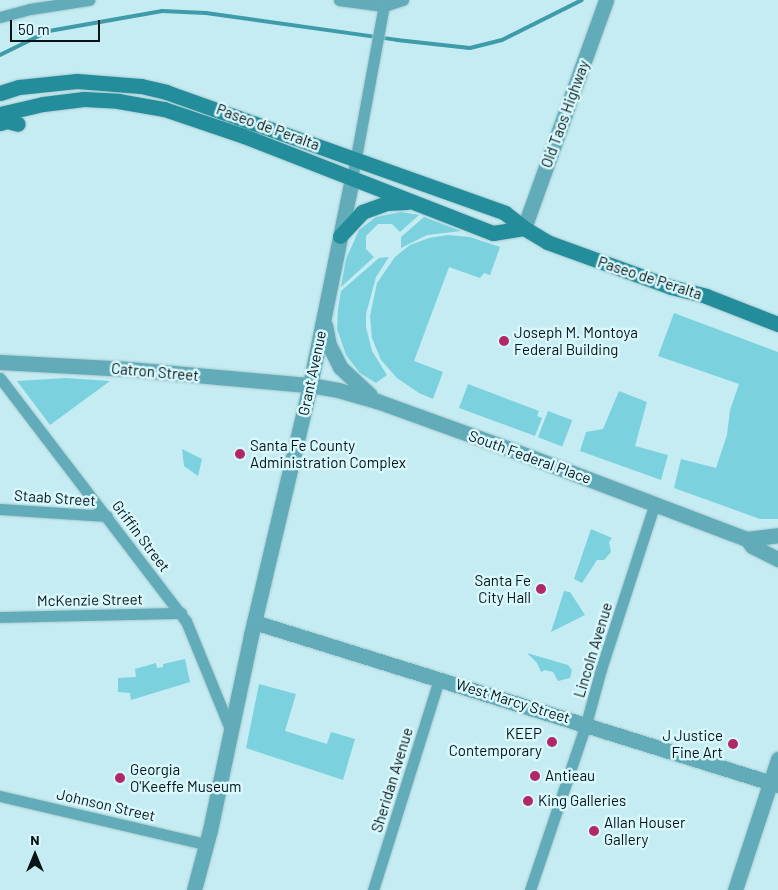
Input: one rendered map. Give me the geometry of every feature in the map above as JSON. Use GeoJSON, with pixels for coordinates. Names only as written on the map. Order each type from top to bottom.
{"type":"FeatureCollection","features":[{"type":"Feature","properties":{"kind":"main road","name":"Paseo de Peralta"},"geometry":{"type":"LineString","coordinates":[[0,94],[19,87],[57,82],[99,82],[141,86],[196,101],[505,213],[524,228],[547,242],[671,287],[706,296],[778,324]]}},
{"type":"Feature","properties":{"kind":"main road","name":"Paseo de Peralta"},"geometry":{"type":"LineString","coordinates":[[0,114],[43,104],[84,99],[118,101],[164,109],[244,136],[493,232],[524,228]]}},
{"type":"Feature","properties":{"kind":"main road"},"geometry":{"type":"LineString","coordinates":[[0,123],[7,121],[18,124]]}},
{"type":"Feature","properties":{"kind":"main road"},"geometry":{"type":"LineString","coordinates":[[340,236],[362,212],[399,201],[416,203]]}},
{"type":"Feature","properties":{"kind":"street"},"geometry":{"type":"LineString","coordinates":[[0,17],[30,9],[89,0]]}},
{"type":"Feature","properties":{"kind":"street"},"geometry":{"type":"LineString","coordinates":[[339,0],[384,7],[403,0]]}},
{"type":"Feature","properties":{"kind":"street","name":"Old Taos Highway"},"geometry":{"type":"LineString","coordinates":[[524,228],[605,3]]}},
{"type":"Feature","properties":{"kind":"street","name":"Grant Avenue"},"geometry":{"type":"LineString","coordinates":[[194,890],[254,622],[310,385],[352,179],[354,158],[384,7]]}},
{"type":"Feature","properties":{"kind":"street"},"geometry":{"type":"LineString","coordinates":[[324,316],[329,345],[340,368],[357,385],[378,401]]}},
{"type":"Feature","properties":{"kind":"street","name":"Catron Street"},"geometry":{"type":"LineString","coordinates":[[0,362],[95,367],[310,385]]}},
{"type":"Feature","properties":{"kind":"street","name":"Griffin Street"},"geometry":{"type":"LineString","coordinates":[[0,378],[180,613],[190,629],[230,729]]}},
{"type":"Feature","properties":{"kind":"street","name":"South Federal Place"},"geometry":{"type":"LineString","coordinates":[[310,385],[378,401],[747,539]]}},
{"type":"Feature","properties":{"kind":"street","name":"Lincoln Avenue"},"geometry":{"type":"LineString","coordinates":[[530,890],[586,724],[655,504]]}},
{"type":"Feature","properties":{"kind":"street","name":"Staab Street"},"geometry":{"type":"LineString","coordinates":[[0,509],[107,516]]}},
{"type":"Feature","properties":{"kind":"street"},"geometry":{"type":"LineString","coordinates":[[778,535],[747,539],[752,546],[778,559]]}},
{"type":"Feature","properties":{"kind":"street","name":"McKenzie Street"},"geometry":{"type":"LineString","coordinates":[[0,617],[180,613]]}},
{"type":"Feature","properties":{"kind":"street","name":"West Marcy Street"},"geometry":{"type":"LineString","coordinates":[[254,622],[774,783]]}},
{"type":"Feature","properties":{"kind":"street","name":"Sheridan Avenue"},"geometry":{"type":"LineString","coordinates":[[373,890],[439,679]]}},
{"type":"Feature","properties":{"kind":"street"},"geometry":{"type":"LineString","coordinates":[[735,890],[774,783],[778,759]]}},
{"type":"Feature","properties":{"kind":"street","name":"Johnson Street"},"geometry":{"type":"LineString","coordinates":[[0,796],[205,844]]}},
{"type":"Feature","properties":{"kind":"shaded area"},"geometry":{"type":"Polygon","coordinates":[[[401,212],[419,215],[400,232],[392,224],[378,224],[366,236],[366,249],[374,257],[341,287],[346,259],[359,230],[376,217],[401,212]]]}},
{"type":"Feature","properties":{"kind":"shaded area"},"geometry":{"type":"Polygon","coordinates":[[[424,217],[461,231],[427,235],[401,248],[401,237],[424,217]]]}},
{"type":"Feature","properties":{"kind":"shaded area"},"geometry":{"type":"Polygon","coordinates":[[[448,235],[470,237],[500,247],[490,275],[484,273],[480,278],[449,267],[414,361],[443,372],[433,399],[419,393],[397,378],[381,360],[372,338],[370,316],[377,283],[395,257],[410,245],[429,238],[448,235]]]}},
{"type":"Feature","properties":{"kind":"shaded area"},"geometry":{"type":"Polygon","coordinates":[[[389,257],[376,277],[366,314],[366,327],[372,351],[387,375],[376,383],[360,373],[346,355],[337,329],[338,309],[341,291],[379,258],[389,257]]]}},
{"type":"Feature","properties":{"kind":"shaded area"},"geometry":{"type":"Polygon","coordinates":[[[674,313],[778,352],[778,519],[760,519],[674,488],[681,459],[716,468],[727,435],[730,410],[739,384],[658,356],[674,313]]]}},
{"type":"Feature","properties":{"kind":"shaded area"},"geometry":{"type":"Polygon","coordinates":[[[66,378],[110,381],[50,425],[17,381],[66,378]]]}},
{"type":"Feature","properties":{"kind":"shaded area"},"geometry":{"type":"Polygon","coordinates":[[[468,384],[539,411],[537,416],[542,418],[535,436],[459,408],[468,384]]]}},
{"type":"Feature","properties":{"kind":"shaded area"},"geometry":{"type":"Polygon","coordinates":[[[619,391],[647,402],[635,446],[668,455],[661,480],[580,451],[586,432],[603,429],[619,391]]]}},
{"type":"Feature","properties":{"kind":"shaded area"},"geometry":{"type":"Polygon","coordinates":[[[548,411],[572,420],[562,446],[538,437],[548,411]]]}},
{"type":"Feature","properties":{"kind":"shaded area"},"geometry":{"type":"Polygon","coordinates":[[[182,449],[202,459],[198,476],[184,466],[182,449]]]}},
{"type":"Feature","properties":{"kind":"shaded area"},"geometry":{"type":"Polygon","coordinates":[[[591,529],[612,538],[609,542],[611,552],[604,560],[597,560],[582,583],[574,579],[591,529]]]}},
{"type":"Feature","properties":{"kind":"shaded area"},"geometry":{"type":"Polygon","coordinates":[[[564,591],[570,592],[585,615],[551,632],[564,591]]]}},
{"type":"Feature","properties":{"kind":"shaded area"},"geometry":{"type":"Polygon","coordinates":[[[527,653],[568,665],[572,670],[570,678],[558,681],[553,672],[545,670],[541,672],[537,663],[527,653]]]}},
{"type":"Feature","properties":{"kind":"shaded area"},"geometry":{"type":"Polygon","coordinates":[[[185,659],[190,682],[131,700],[130,693],[118,692],[118,678],[136,677],[135,669],[156,663],[157,668],[163,667],[163,664],[185,659]]]}},
{"type":"Feature","properties":{"kind":"shaded area"},"geometry":{"type":"Polygon","coordinates":[[[259,684],[296,694],[285,731],[327,744],[331,732],[355,739],[343,780],[246,748],[259,684]]]}},
{"type":"Feature","properties":{"kind":"waterway"},"geometry":{"type":"LineString","coordinates":[[0,55],[49,31],[162,11],[206,13],[397,40],[470,48],[502,40],[582,0]]}},
{"type":"Feature","properties":{"kind":"place","name":"Joseph M. Montoya Federal Building"},"geometry":{"type":"Point","coordinates":[504,341]}},
{"type":"Feature","properties":{"kind":"place","name":"Santa Fe County Administration Complex"},"geometry":{"type":"Point","coordinates":[240,454]}},
{"type":"Feature","properties":{"kind":"place","name":"Santa Fe City Hall"},"geometry":{"type":"Point","coordinates":[541,589]}},
{"type":"Feature","properties":{"kind":"place","name":"KEEP Contemporary"},"geometry":{"type":"Point","coordinates":[552,742]}},
{"type":"Feature","properties":{"kind":"place","name":"J Justice Fine Art"},"geometry":{"type":"Point","coordinates":[733,744]}},
{"type":"Feature","properties":{"kind":"place","name":"Antieau"},"geometry":{"type":"Point","coordinates":[535,776]}},
{"type":"Feature","properties":{"kind":"place","name":"Georgia O'Keeffe Museum"},"geometry":{"type":"Point","coordinates":[120,778]}},
{"type":"Feature","properties":{"kind":"place","name":"King Galleries"},"geometry":{"type":"Point","coordinates":[528,801]}},
{"type":"Feature","properties":{"kind":"place","name":"Allan Houser Gallery"},"geometry":{"type":"Point","coordinates":[594,831]}}]}
